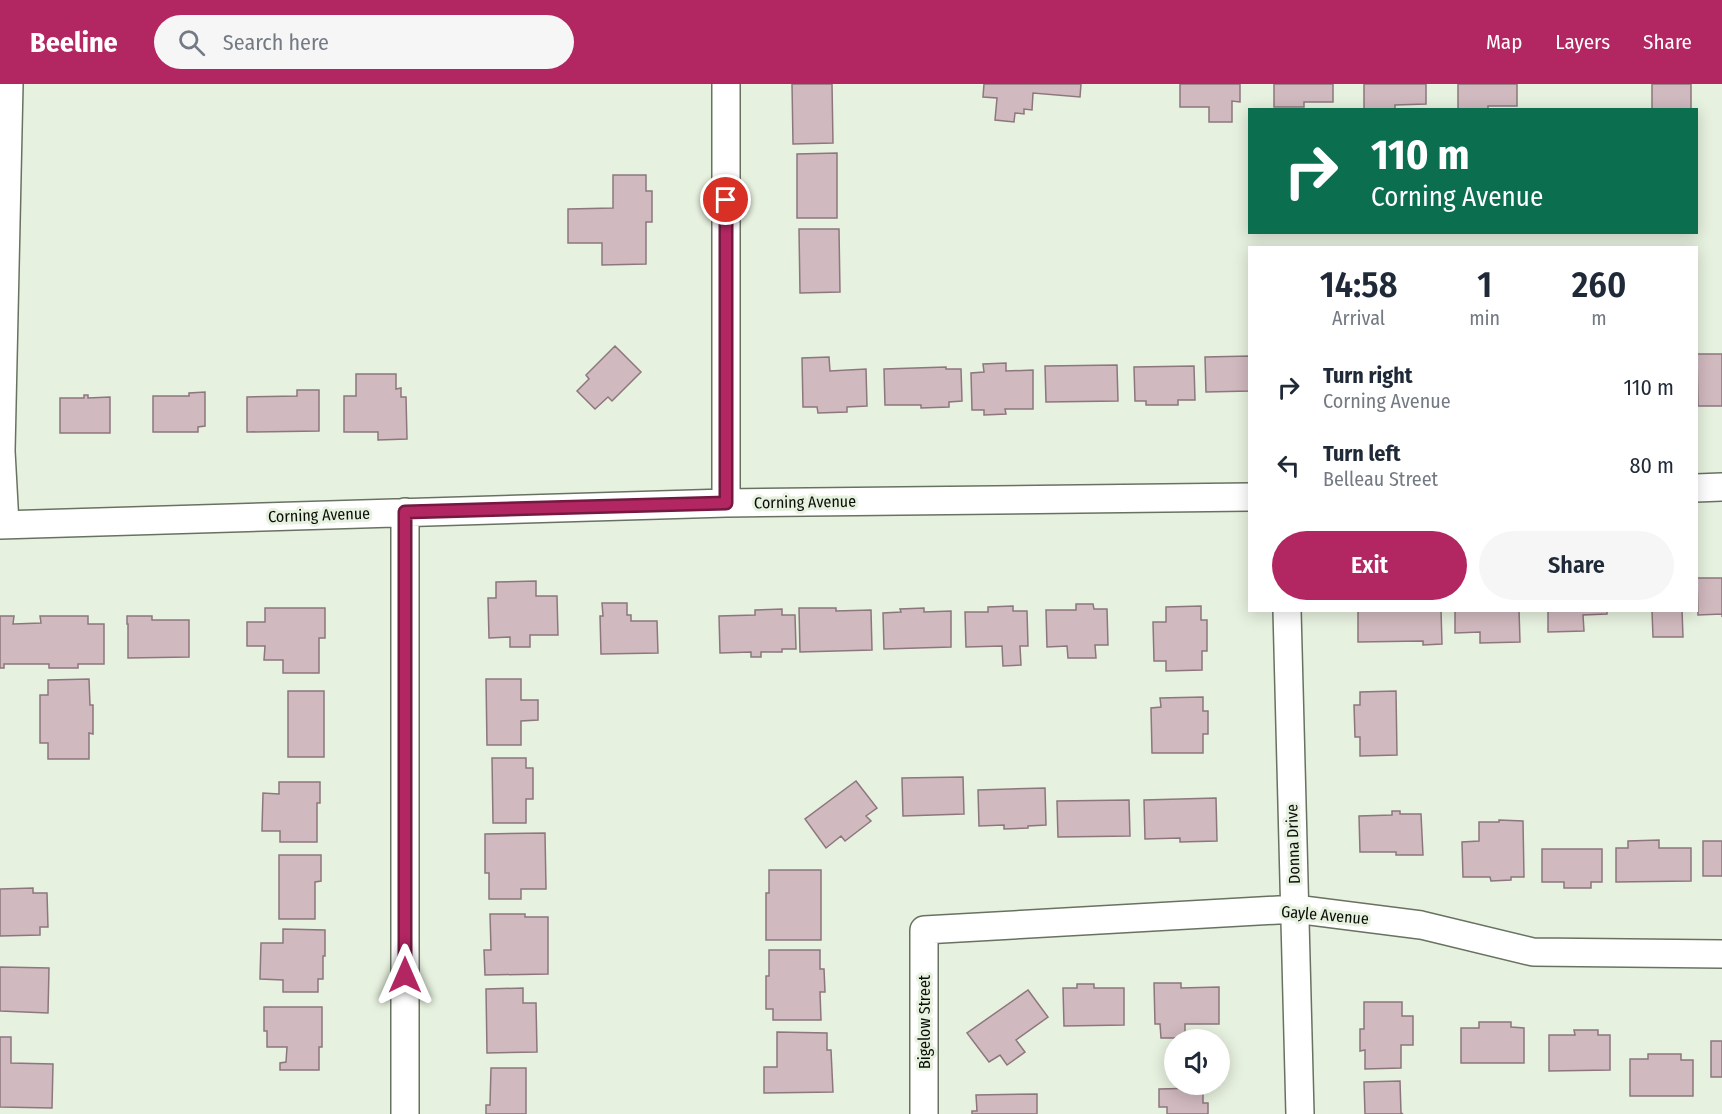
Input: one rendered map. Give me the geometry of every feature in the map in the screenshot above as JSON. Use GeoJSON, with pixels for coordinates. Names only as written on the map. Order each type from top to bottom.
{"type":"FeatureCollection","features":[{"type":"Feature","properties":{"kind":"street"},"geometry":{"type":"LineString","coordinates":[[3,524],[1,451],[9,84]]}},
{"type":"Feature","properties":{"kind":"street"},"geometry":{"type":"LineString","coordinates":[[726,84],[726,503]]}},
{"type":"Feature","properties":{"kind":"street"},"geometry":{"type":"LineString","coordinates":[[1698,488],[1722,487]]}},
{"type":"Feature","properties":{"kind":"street","name":"Corning Avenue"},"geometry":{"type":"LineString","coordinates":[[3,524],[726,503],[1248,497]]}},
{"type":"Feature","properties":{"kind":"street"},"geometry":{"type":"LineString","coordinates":[[405,512],[405,1114]]}},
{"type":"Feature","properties":{"kind":"street","name":"Donna Drive"},"geometry":{"type":"LineString","coordinates":[[1287,612],[1300,1114]]}},
{"type":"Feature","properties":{"kind":"street","name":"Gayle Avenue"},"geometry":{"type":"LineString","coordinates":[[924,930],[1295,909],[1421,925],[1533,952],[1722,954]]}},
{"type":"Feature","properties":{"kind":"street","name":"Bigelow Street"},"geometry":{"type":"LineString","coordinates":[[924,930],[924,1114]]}},
{"type":"Feature","properties":{"kind":"building"},"geometry":{"type":"Polygon","coordinates":[[[792,84],[832,84],[833,143],[793,144],[792,84]]]}},
{"type":"Feature","properties":{"kind":"building"},"geometry":{"type":"Polygon","coordinates":[[[984,84],[1081,84],[1080,97],[1033,93],[1032,110],[1024,109],[1024,114],[1015,113],[1014,122],[995,120],[997,98],[983,97],[984,84]]]}},
{"type":"Feature","properties":{"kind":"building"},"geometry":{"type":"Polygon","coordinates":[[[1180,84],[1240,84],[1240,102],[1232,101],[1232,122],[1209,122],[1209,107],[1180,107],[1180,84]]]}},
{"type":"Feature","properties":{"kind":"building"},"geometry":{"type":"Polygon","coordinates":[[[1274,84],[1333,84],[1333,102],[1304,102],[1304,107],[1274,107],[1274,84]]]}},
{"type":"Feature","properties":{"kind":"building"},"geometry":{"type":"Polygon","coordinates":[[[1364,84],[1426,84],[1426,104],[1395,105],[1395,108],[1364,108],[1364,84]]]}},
{"type":"Feature","properties":{"kind":"building"},"geometry":{"type":"Polygon","coordinates":[[[1458,84],[1517,84],[1517,106],[1458,108],[1458,84]]]}},
{"type":"Feature","properties":{"kind":"building"},"geometry":{"type":"Polygon","coordinates":[[[1652,84],[1691,84],[1691,108],[1652,108],[1652,84]]]}},
{"type":"Feature","properties":{"kind":"building"},"geometry":{"type":"Polygon","coordinates":[[[837,153],[837,218],[797,218],[797,154],[837,153]]]}},
{"type":"Feature","properties":{"kind":"building"},"geometry":{"type":"Polygon","coordinates":[[[613,175],[646,175],[646,191],[652,191],[652,222],[646,222],[646,264],[602,265],[602,243],[568,243],[568,209],[613,208],[613,175]]]}},
{"type":"Feature","properties":{"kind":"building"},"geometry":{"type":"Polygon","coordinates":[[[799,229],[839,229],[840,292],[800,293],[799,229]]]}},
{"type":"Feature","properties":{"kind":"building"},"geometry":{"type":"Polygon","coordinates":[[[615,346],[641,372],[612,401],[608,397],[595,409],[577,391],[589,379],[586,375],[615,346]]]}},
{"type":"Feature","properties":{"kind":"building"},"geometry":{"type":"Polygon","coordinates":[[[1698,354],[1722,354],[1722,406],[1698,406],[1698,354]]]}},
{"type":"Feature","properties":{"kind":"building"},"geometry":{"type":"Polygon","coordinates":[[[1248,356],[1248,391],[1206,392],[1205,357],[1248,356]]]}},
{"type":"Feature","properties":{"kind":"building"},"geometry":{"type":"Polygon","coordinates":[[[829,357],[830,371],[866,369],[867,406],[847,407],[847,412],[818,413],[817,407],[803,407],[802,358],[829,357]]]}},
{"type":"Feature","properties":{"kind":"building"},"geometry":{"type":"Polygon","coordinates":[[[1006,363],[1006,371],[1033,370],[1033,409],[1005,409],[1006,414],[984,415],[984,410],[972,410],[971,373],[984,372],[983,364],[1006,363]]]}},
{"type":"Feature","properties":{"kind":"building"},"geometry":{"type":"Polygon","coordinates":[[[1117,365],[1118,401],[1046,402],[1045,366],[1117,365]]]}},
{"type":"Feature","properties":{"kind":"building"},"geometry":{"type":"Polygon","coordinates":[[[1194,366],[1195,400],[1178,400],[1178,405],[1146,405],[1146,401],[1135,401],[1134,367],[1194,366]]]}},
{"type":"Feature","properties":{"kind":"building"},"geometry":{"type":"Polygon","coordinates":[[[946,367],[946,369],[961,369],[962,401],[949,402],[949,407],[921,408],[921,405],[885,405],[884,369],[946,367]]]}},
{"type":"Feature","properties":{"kind":"building"},"geometry":{"type":"Polygon","coordinates":[[[356,374],[396,374],[396,389],[401,388],[401,397],[406,397],[407,439],[378,440],[378,432],[344,432],[344,396],[356,396],[356,374]]]}},
{"type":"Feature","properties":{"kind":"building"},"geometry":{"type":"Polygon","coordinates":[[[297,390],[319,390],[319,431],[247,432],[247,397],[297,396],[297,390]]]}},
{"type":"Feature","properties":{"kind":"building"},"geometry":{"type":"Polygon","coordinates":[[[205,392],[205,426],[198,427],[198,432],[153,432],[153,396],[189,396],[189,393],[205,392]]]}},
{"type":"Feature","properties":{"kind":"building"},"geometry":{"type":"Polygon","coordinates":[[[84,395],[88,395],[88,398],[110,397],[110,433],[60,433],[60,398],[84,398],[84,395]]]}},
{"type":"Feature","properties":{"kind":"building"},"geometry":{"type":"Polygon","coordinates":[[[1698,578],[1722,578],[1722,614],[1698,615],[1698,578]]]}},
{"type":"Feature","properties":{"kind":"building"},"geometry":{"type":"Polygon","coordinates":[[[536,581],[536,596],[557,596],[558,635],[530,635],[530,647],[510,647],[510,637],[489,638],[488,598],[496,598],[496,582],[536,581]]]}},
{"type":"Feature","properties":{"kind":"building"},"geometry":{"type":"Polygon","coordinates":[[[602,603],[627,603],[627,615],[631,615],[631,621],[657,621],[658,653],[601,654],[602,603]]]}},
{"type":"Feature","properties":{"kind":"building"},"geometry":{"type":"Polygon","coordinates":[[[1076,604],[1093,604],[1094,609],[1107,609],[1108,645],[1095,645],[1096,658],[1068,658],[1067,646],[1047,647],[1046,610],[1076,610],[1076,604]]]}},
{"type":"Feature","properties":{"kind":"building"},"geometry":{"type":"Polygon","coordinates":[[[1013,606],[1013,611],[1027,611],[1028,646],[1020,646],[1021,665],[1003,666],[1002,646],[966,647],[965,612],[988,612],[988,607],[1013,606]]]}},
{"type":"Feature","properties":{"kind":"building"},"geometry":{"type":"Polygon","coordinates":[[[1201,606],[1201,620],[1207,620],[1207,651],[1202,651],[1202,670],[1166,671],[1166,661],[1154,661],[1153,622],[1166,622],[1166,607],[1201,606]]]}},
{"type":"Feature","properties":{"kind":"building"},"geometry":{"type":"Polygon","coordinates":[[[265,608],[325,608],[325,638],[319,638],[319,673],[283,673],[283,660],[264,660],[265,646],[247,646],[247,622],[265,622],[265,608]]]}},
{"type":"Feature","properties":{"kind":"building"},"geometry":{"type":"Polygon","coordinates":[[[799,608],[836,608],[836,611],[871,610],[872,650],[800,652],[799,608]]]}},
{"type":"Feature","properties":{"kind":"building"},"geometry":{"type":"Polygon","coordinates":[[[924,608],[924,612],[951,611],[951,647],[884,649],[883,613],[901,612],[900,609],[924,608]]]}},
{"type":"Feature","properties":{"kind":"building"},"geometry":{"type":"Polygon","coordinates":[[[782,609],[782,615],[795,615],[796,649],[761,652],[761,657],[751,657],[751,652],[720,653],[719,616],[755,615],[755,610],[782,609]]]}},
{"type":"Feature","properties":{"kind":"building"},"geometry":{"type":"Polygon","coordinates":[[[1358,612],[1441,612],[1442,644],[1423,645],[1423,641],[1358,642],[1358,612]]]}},
{"type":"Feature","properties":{"kind":"building"},"geometry":{"type":"Polygon","coordinates":[[[1455,612],[1519,612],[1520,642],[1480,643],[1480,632],[1455,633],[1455,612]]]}},
{"type":"Feature","properties":{"kind":"building"},"geometry":{"type":"Polygon","coordinates":[[[1548,612],[1607,612],[1607,614],[1583,615],[1584,631],[1548,632],[1548,612]]]}},
{"type":"Feature","properties":{"kind":"building"},"geometry":{"type":"Polygon","coordinates":[[[1652,612],[1682,612],[1683,637],[1653,637],[1652,612]]]}},
{"type":"Feature","properties":{"kind":"building"},"geometry":{"type":"Polygon","coordinates":[[[0,616],[14,616],[13,624],[41,623],[40,616],[88,616],[88,624],[104,624],[104,664],[78,664],[78,668],[49,668],[49,664],[4,664],[4,668],[0,668],[0,616]]]}},
{"type":"Feature","properties":{"kind":"building"},"geometry":{"type":"Polygon","coordinates":[[[127,616],[152,616],[152,620],[189,620],[189,657],[128,658],[127,616]]]}},
{"type":"Feature","properties":{"kind":"building"},"geometry":{"type":"Polygon","coordinates":[[[89,679],[90,705],[93,705],[93,734],[89,733],[89,759],[48,759],[48,743],[40,743],[40,695],[48,695],[48,680],[89,679]]]}},
{"type":"Feature","properties":{"kind":"building"},"geometry":{"type":"Polygon","coordinates":[[[486,679],[521,679],[521,700],[538,700],[538,720],[521,721],[521,745],[487,745],[486,679]]]}},
{"type":"Feature","properties":{"kind":"building"},"geometry":{"type":"Polygon","coordinates":[[[288,691],[324,691],[324,757],[288,757],[288,691]]]}},
{"type":"Feature","properties":{"kind":"building"},"geometry":{"type":"Polygon","coordinates":[[[1396,691],[1397,755],[1360,756],[1360,737],[1355,737],[1354,705],[1360,705],[1360,692],[1396,691]]]}},
{"type":"Feature","properties":{"kind":"building"},"geometry":{"type":"Polygon","coordinates":[[[1203,697],[1203,711],[1208,711],[1208,734],[1203,734],[1203,753],[1152,753],[1151,708],[1161,707],[1160,698],[1203,697]]]}},
{"type":"Feature","properties":{"kind":"building"},"geometry":{"type":"Polygon","coordinates":[[[492,758],[526,758],[526,768],[533,768],[533,799],[526,799],[526,823],[493,823],[492,758]]]}},
{"type":"Feature","properties":{"kind":"building"},"geometry":{"type":"Polygon","coordinates":[[[963,777],[964,814],[903,816],[902,778],[963,777]]]}},
{"type":"Feature","properties":{"kind":"building"},"geometry":{"type":"Polygon","coordinates":[[[856,781],[877,808],[866,816],[871,821],[845,841],[841,836],[826,848],[805,819],[856,781]]]}},
{"type":"Feature","properties":{"kind":"building"},"geometry":{"type":"Polygon","coordinates":[[[279,782],[320,782],[320,803],[317,803],[317,842],[280,842],[280,831],[262,831],[263,793],[279,794],[279,782]]]}},
{"type":"Feature","properties":{"kind":"building"},"geometry":{"type":"Polygon","coordinates":[[[1045,788],[1046,825],[1004,829],[1004,825],[979,826],[978,790],[1045,788]]]}},
{"type":"Feature","properties":{"kind":"building"},"geometry":{"type":"Polygon","coordinates":[[[1216,798],[1217,841],[1180,842],[1180,838],[1145,839],[1144,800],[1216,798]]]}},
{"type":"Feature","properties":{"kind":"building"},"geometry":{"type":"Polygon","coordinates":[[[1129,800],[1130,836],[1058,837],[1057,801],[1129,800]]]}},
{"type":"Feature","properties":{"kind":"building"},"geometry":{"type":"Polygon","coordinates":[[[1392,811],[1400,811],[1400,814],[1421,814],[1423,855],[1360,852],[1359,816],[1392,815],[1392,811]]]}},
{"type":"Feature","properties":{"kind":"building"},"geometry":{"type":"Polygon","coordinates":[[[1499,820],[1523,821],[1524,877],[1491,881],[1490,877],[1463,877],[1462,842],[1479,841],[1479,822],[1499,822],[1499,820]]]}},
{"type":"Feature","properties":{"kind":"building"},"geometry":{"type":"Polygon","coordinates":[[[545,833],[546,889],[521,889],[521,899],[489,899],[489,873],[485,873],[485,834],[545,833]]]}},
{"type":"Feature","properties":{"kind":"building"},"geometry":{"type":"Polygon","coordinates":[[[1659,840],[1659,848],[1691,848],[1691,881],[1616,882],[1616,848],[1628,848],[1628,841],[1659,840]]]}},
{"type":"Feature","properties":{"kind":"building"},"geometry":{"type":"Polygon","coordinates":[[[1703,841],[1722,841],[1722,876],[1703,876],[1703,841]]]}},
{"type":"Feature","properties":{"kind":"building"},"geometry":{"type":"Polygon","coordinates":[[[1542,849],[1602,849],[1602,882],[1591,882],[1591,888],[1564,888],[1564,882],[1542,882],[1542,849]]]}},
{"type":"Feature","properties":{"kind":"building"},"geometry":{"type":"Polygon","coordinates":[[[279,855],[321,855],[321,881],[315,882],[315,919],[279,919],[279,855]]]}},
{"type":"Feature","properties":{"kind":"building"},"geometry":{"type":"Polygon","coordinates":[[[769,870],[821,870],[821,940],[766,940],[766,893],[769,893],[769,870]]]}},
{"type":"Feature","properties":{"kind":"building"},"geometry":{"type":"Polygon","coordinates":[[[33,888],[33,893],[47,893],[48,927],[40,927],[40,935],[0,936],[0,889],[33,888]]]}},
{"type":"Feature","properties":{"kind":"building"},"geometry":{"type":"Polygon","coordinates":[[[490,914],[525,914],[525,917],[548,917],[548,974],[485,975],[484,950],[491,950],[490,914]]]}},
{"type":"Feature","properties":{"kind":"building"},"geometry":{"type":"Polygon","coordinates":[[[283,929],[325,930],[323,979],[318,979],[318,992],[283,992],[283,980],[260,979],[261,943],[283,943],[283,929]]]}},
{"type":"Feature","properties":{"kind":"building"},"geometry":{"type":"Polygon","coordinates":[[[769,950],[820,950],[820,969],[824,969],[825,992],[820,992],[821,1020],[773,1020],[773,1009],[766,1009],[769,950]]]}},
{"type":"Feature","properties":{"kind":"building"},"geometry":{"type":"Polygon","coordinates":[[[0,967],[49,968],[48,1013],[0,1011],[0,967]]]}},
{"type":"Feature","properties":{"kind":"building"},"geometry":{"type":"Polygon","coordinates":[[[1154,983],[1181,983],[1181,988],[1219,987],[1219,1024],[1185,1024],[1185,1029],[1164,1029],[1164,1038],[1161,1038],[1160,1024],[1155,1024],[1154,983]]]}},
{"type":"Feature","properties":{"kind":"building"},"geometry":{"type":"Polygon","coordinates":[[[1077,984],[1094,984],[1094,988],[1124,988],[1124,1025],[1064,1026],[1063,988],[1077,988],[1077,984]]]}},
{"type":"Feature","properties":{"kind":"building"},"geometry":{"type":"Polygon","coordinates":[[[523,988],[523,1003],[536,1003],[537,1052],[487,1053],[486,989],[523,988]]]}},
{"type":"Feature","properties":{"kind":"building"},"geometry":{"type":"Polygon","coordinates":[[[1028,990],[1048,1017],[1016,1040],[1025,1052],[1007,1065],[1000,1055],[989,1062],[967,1033],[1028,990]]]}},
{"type":"Feature","properties":{"kind":"building"},"geometry":{"type":"Polygon","coordinates":[[[1364,1002],[1402,1002],[1402,1016],[1413,1016],[1413,1045],[1401,1045],[1401,1068],[1365,1069],[1365,1050],[1360,1051],[1360,1029],[1364,1029],[1364,1002]]]}},
{"type":"Feature","properties":{"kind":"building"},"geometry":{"type":"Polygon","coordinates":[[[264,1007],[322,1007],[322,1047],[319,1047],[319,1070],[280,1070],[280,1063],[286,1062],[287,1047],[267,1047],[264,1007]]]}},
{"type":"Feature","properties":{"kind":"building"},"geometry":{"type":"Polygon","coordinates":[[[1479,1022],[1511,1022],[1511,1027],[1524,1028],[1524,1063],[1461,1063],[1461,1028],[1479,1028],[1479,1022]]]}},
{"type":"Feature","properties":{"kind":"building"},"geometry":{"type":"Polygon","coordinates":[[[1574,1030],[1598,1030],[1598,1035],[1610,1035],[1610,1070],[1549,1071],[1549,1035],[1575,1035],[1574,1030]]]}},
{"type":"Feature","properties":{"kind":"building"},"geometry":{"type":"Polygon","coordinates":[[[777,1032],[827,1033],[827,1050],[831,1050],[833,1092],[764,1093],[764,1067],[777,1067],[777,1032]]]}},
{"type":"Feature","properties":{"kind":"building"},"geometry":{"type":"Polygon","coordinates":[[[0,1037],[11,1037],[11,1063],[53,1064],[52,1108],[0,1107],[0,1037]]]}},
{"type":"Feature","properties":{"kind":"building"},"geometry":{"type":"Polygon","coordinates":[[[1711,1041],[1722,1041],[1722,1077],[1711,1077],[1711,1041]]]}},
{"type":"Feature","properties":{"kind":"building"},"geometry":{"type":"Polygon","coordinates":[[[1648,1054],[1681,1054],[1681,1060],[1693,1060],[1693,1096],[1630,1096],[1630,1059],[1648,1059],[1648,1054]]]}},
{"type":"Feature","properties":{"kind":"building"},"geometry":{"type":"Polygon","coordinates":[[[491,1068],[526,1068],[526,1114],[486,1114],[486,1105],[490,1105],[491,1068]]]}},
{"type":"Feature","properties":{"kind":"building"},"geometry":{"type":"Polygon","coordinates":[[[1400,1081],[1401,1113],[1403,1114],[1365,1114],[1364,1082],[1400,1081]]]}},
{"type":"Feature","properties":{"kind":"building"},"geometry":{"type":"Polygon","coordinates":[[[1159,1089],[1164,1089],[1164,1095],[1203,1095],[1203,1103],[1208,1103],[1208,1114],[1167,1114],[1167,1107],[1159,1107],[1159,1089]]]}},
{"type":"Feature","properties":{"kind":"building"},"geometry":{"type":"Polygon","coordinates":[[[1037,1094],[1037,1114],[972,1114],[972,1111],[977,1111],[976,1095],[1037,1094]]]}},
{"type":"Feature","properties":{"kind":"route"},"geometry":{"type":"LineString","coordinates":[[405,975],[405,512],[726,503],[726,200]]}}]}
